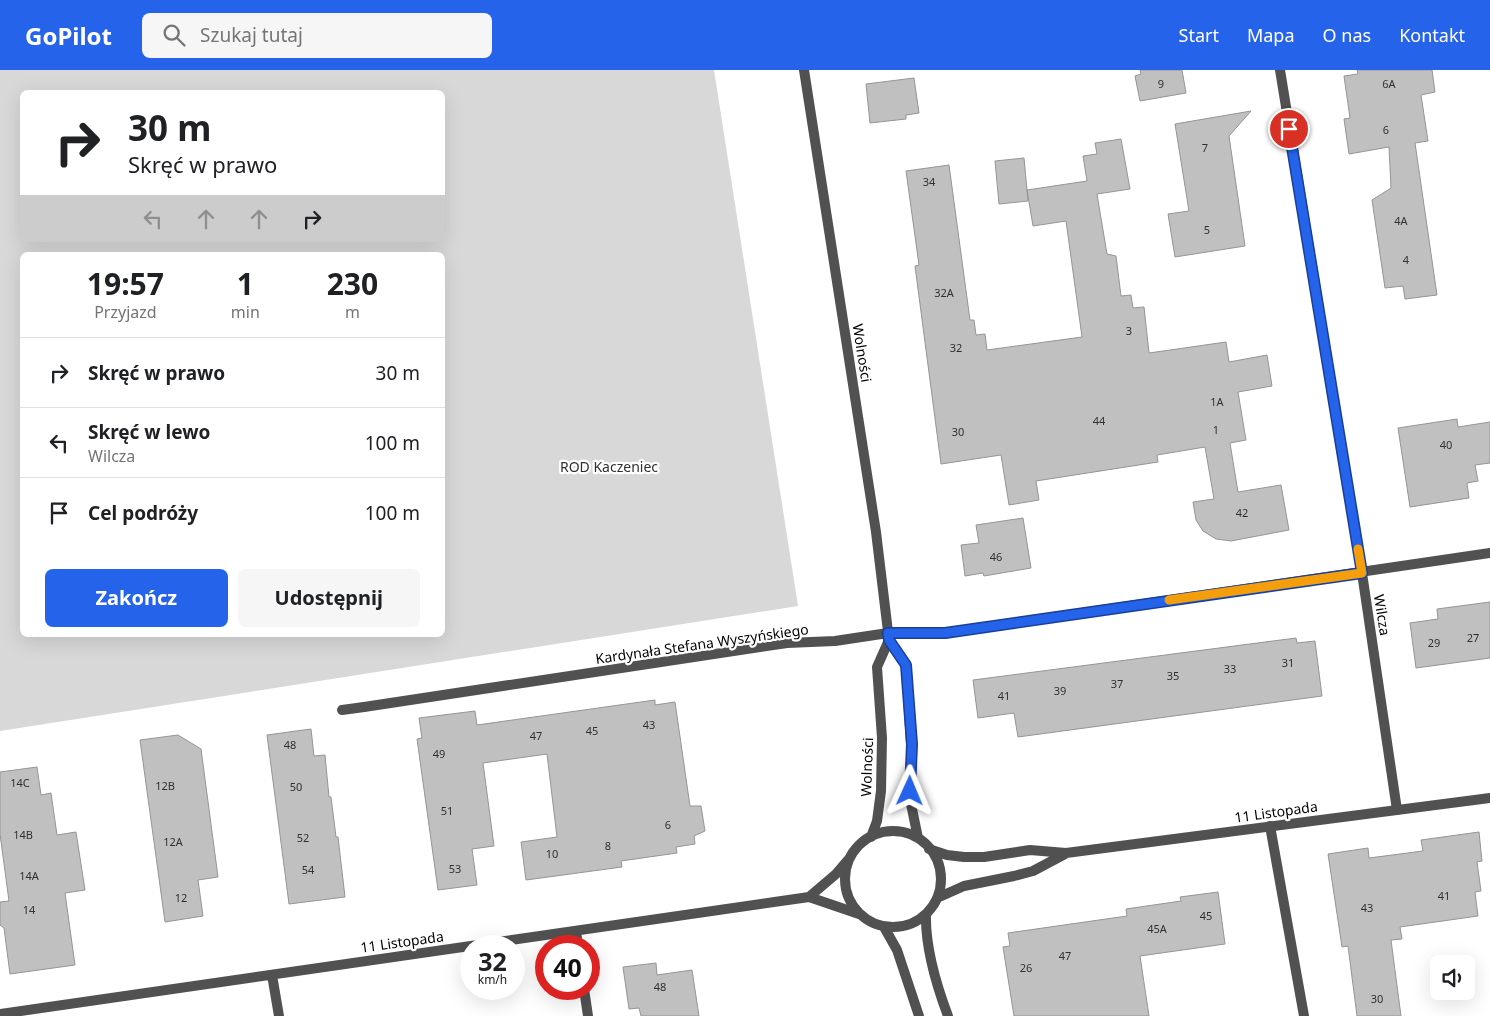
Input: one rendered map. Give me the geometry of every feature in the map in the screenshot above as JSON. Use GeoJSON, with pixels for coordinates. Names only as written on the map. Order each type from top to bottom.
{"type":"FeatureCollection","features":[{"type":"Feature","properties":{"kind":"street","name":"Wolności"},"geometry":{"type":"LineString","coordinates":[[804,70],[876,532],[889,636],[906,665],[912,744],[911,804],[918,838]]}},
{"type":"Feature","properties":{"kind":"street","name":"Wilcza"},"geometry":{"type":"LineString","coordinates":[[1280,70],[1362,573],[1397,810]]}},
{"type":"Feature","properties":{"kind":"street","name":"Kardynała Stefana Wyszyńskiego"},"geometry":{"type":"LineString","coordinates":[[342,710],[787,643],[945,633],[1490,553]]}},
{"type":"Feature","properties":{"kind":"street","name":"Wolności"},"geometry":{"type":"LineString","coordinates":[[870,837],[877,821],[881,790],[882,738],[877,668],[889,636]]}},
{"type":"Feature","properties":{"kind":"street","name":"11 Listopada"},"geometry":{"type":"LineString","coordinates":[[929,848],[947,855],[964,857],[984,857],[1030,850],[1066,854],[1490,798]]}},
{"type":"Feature","properties":{"kind":"street"},"geometry":{"type":"LineString","coordinates":[[1270,826],[1304,1016]]}},
{"type":"Feature","properties":{"kind":"street"},"geometry":{"type":"LineString","coordinates":[[808,897],[836,874],[854,851],[870,837],[894,831],[910,834],[918,838],[929,848],[938,864],[940,872],[941,881],[937,898],[926,914],[911,924],[884,927],[867,920],[852,905],[846,889],[845,871],[848,860]]}},
{"type":"Feature","properties":{"kind":"street","name":"11 Listopada"},"geometry":{"type":"LineString","coordinates":[[937,898],[964,886],[1034,870],[1066,854]]}},
{"type":"Feature","properties":{"kind":"street","name":"11 Listopada"},"geometry":{"type":"LineString","coordinates":[[0,1014],[808,897],[860,914]]}},
{"type":"Feature","properties":{"kind":"street"},"geometry":{"type":"LineString","coordinates":[[926,914],[925,929],[929,951],[948,1016]]}},
{"type":"Feature","properties":{"kind":"street"},"geometry":{"type":"LineString","coordinates":[[884,927],[898,950],[920,1016]]}},
{"type":"Feature","properties":{"kind":"street"},"geometry":{"type":"LineString","coordinates":[[576,931],[577,935]]}},
{"type":"Feature","properties":{"kind":"street"},"geometry":{"type":"LineString","coordinates":[[272,975],[279,1016]]}},
{"type":"Feature","properties":{"kind":"street"},"geometry":{"type":"LineString","coordinates":[[586,1000],[588,1016]]}},
{"type":"Feature","properties":{"kind":"green space","name":"ROD Kaczeniec"},"geometry":{"type":"Polygon","coordinates":[[[0,70],[714,70],[798,606],[0,731],[0,70]]]}},
{"type":"Feature","properties":{"kind":"building"},"geometry":{"type":"Polygon","coordinates":[[[1140,70],[1182,70],[1186,93],[1140,101],[1135,76],[1141,74],[1140,70]]]}},
{"type":"Feature","properties":{"kind":"building"},"geometry":{"type":"Polygon","coordinates":[[[1357,70],[1432,70],[1435,92],[1421,95],[1428,141],[1415,143],[1437,295],[1405,299],[1403,286],[1385,288],[1372,200],[1391,188],[1389,147],[1349,154],[1344,119],[1350,118],[1344,76],[1358,74],[1357,70]]]}},
{"type":"Feature","properties":{"kind":"building"},"geometry":{"type":"Polygon","coordinates":[[[914,78],[919,113],[906,115],[906,119],[870,123],[866,84],[914,78]]]}},
{"type":"Feature","properties":{"kind":"building"},"geometry":{"type":"Polygon","coordinates":[[[1251,111],[1229,136],[1245,246],[1175,257],[1168,214],[1189,211],[1175,124],[1251,111]]]}},
{"type":"Feature","properties":{"kind":"building"},"geometry":{"type":"Polygon","coordinates":[[[1121,139],[1130,189],[1097,194],[1107,254],[1116,256],[1121,296],[1131,295],[1133,308],[1144,307],[1149,353],[1226,342],[1229,362],[1267,355],[1272,386],[1238,392],[1246,440],[1230,443],[1238,492],[1281,485],[1289,530],[1231,541],[1216,539],[1203,531],[1196,520],[1193,502],[1214,499],[1205,447],[1157,455],[1158,462],[1036,481],[1039,500],[1009,505],[1001,455],[941,464],[915,266],[919,265],[906,171],[949,165],[970,320],[974,320],[976,335],[985,334],[987,350],[1082,337],[1066,221],[1033,226],[1027,190],[1087,181],[1083,156],[1097,154],[1095,143],[1121,139]]]}},
{"type":"Feature","properties":{"kind":"building"},"geometry":{"type":"Polygon","coordinates":[[[1024,158],[1028,201],[999,204],[995,161],[1024,158]]]}},
{"type":"Feature","properties":{"kind":"building"},"geometry":{"type":"Polygon","coordinates":[[[1457,419],[1458,427],[1490,422],[1490,463],[1475,465],[1478,481],[1467,483],[1469,498],[1410,507],[1398,428],[1457,419]]]}},
{"type":"Feature","properties":{"kind":"building"},"geometry":{"type":"Polygon","coordinates":[[[1023,518],[1031,568],[984,576],[983,573],[965,576],[961,545],[979,543],[976,525],[1023,518]]]}},
{"type":"Feature","properties":{"kind":"building"},"geometry":{"type":"Polygon","coordinates":[[[1490,602],[1490,658],[1416,668],[1410,623],[1438,619],[1437,609],[1490,602]]]}},
{"type":"Feature","properties":{"kind":"building"},"geometry":{"type":"Polygon","coordinates":[[[1296,638],[1297,643],[1315,641],[1322,696],[1018,737],[1014,713],[978,718],[973,680],[1296,638]]]}},
{"type":"Feature","properties":{"kind":"building"},"geometry":{"type":"Polygon","coordinates":[[[655,700],[655,705],[675,702],[690,806],[701,806],[705,831],[694,836],[695,844],[676,847],[677,853],[621,861],[622,867],[526,880],[521,842],[557,837],[547,754],[483,763],[494,846],[472,849],[477,885],[438,890],[417,739],[422,738],[419,718],[475,711],[477,725],[655,700]]]}},
{"type":"Feature","properties":{"kind":"building"},"geometry":{"type":"Polygon","coordinates":[[[311,729],[314,756],[325,755],[329,797],[331,797],[336,837],[338,837],[345,897],[289,904],[267,735],[311,729]]]}},
{"type":"Feature","properties":{"kind":"building"},"geometry":{"type":"Polygon","coordinates":[[[178,735],[201,749],[218,877],[198,880],[203,916],[165,922],[140,740],[178,735]]]}},
{"type":"Feature","properties":{"kind":"building"},"geometry":{"type":"Polygon","coordinates":[[[37,767],[41,795],[51,793],[57,835],[76,832],[85,890],[65,893],[75,965],[10,974],[4,928],[0,925],[0,902],[9,901],[0,834],[0,772],[37,767]]]}},
{"type":"Feature","properties":{"kind":"building"},"geometry":{"type":"Polygon","coordinates":[[[1479,832],[1482,861],[1477,862],[1481,891],[1475,892],[1478,916],[1400,927],[1402,939],[1391,940],[1401,1016],[1357,1016],[1348,946],[1342,947],[1328,854],[1368,848],[1369,858],[1423,851],[1421,840],[1479,832]]]}},
{"type":"Feature","properties":{"kind":"building"},"geometry":{"type":"Polygon","coordinates":[[[1218,892],[1225,944],[1140,956],[1149,1016],[1014,1016],[1003,947],[1010,946],[1008,933],[1127,916],[1126,909],[1181,901],[1180,897],[1218,892]]]}},
{"type":"Feature","properties":{"kind":"building"},"geometry":{"type":"Polygon","coordinates":[[[656,963],[657,975],[692,970],[699,1016],[641,1016],[639,1008],[629,1009],[623,967],[656,963]]]}},
{"type":"Feature","properties":{"kind":"slow traffic"},"geometry":{"type":"LineString","coordinates":[[1169,600],[1362,573],[1358,549]]}},
{"type":"Feature","properties":{"kind":"route"},"geometry":{"type":"LineString","coordinates":[[910,791],[912,744],[906,665],[889,640],[888,633],[945,633],[1362,573],[1289,129]]}}]}
